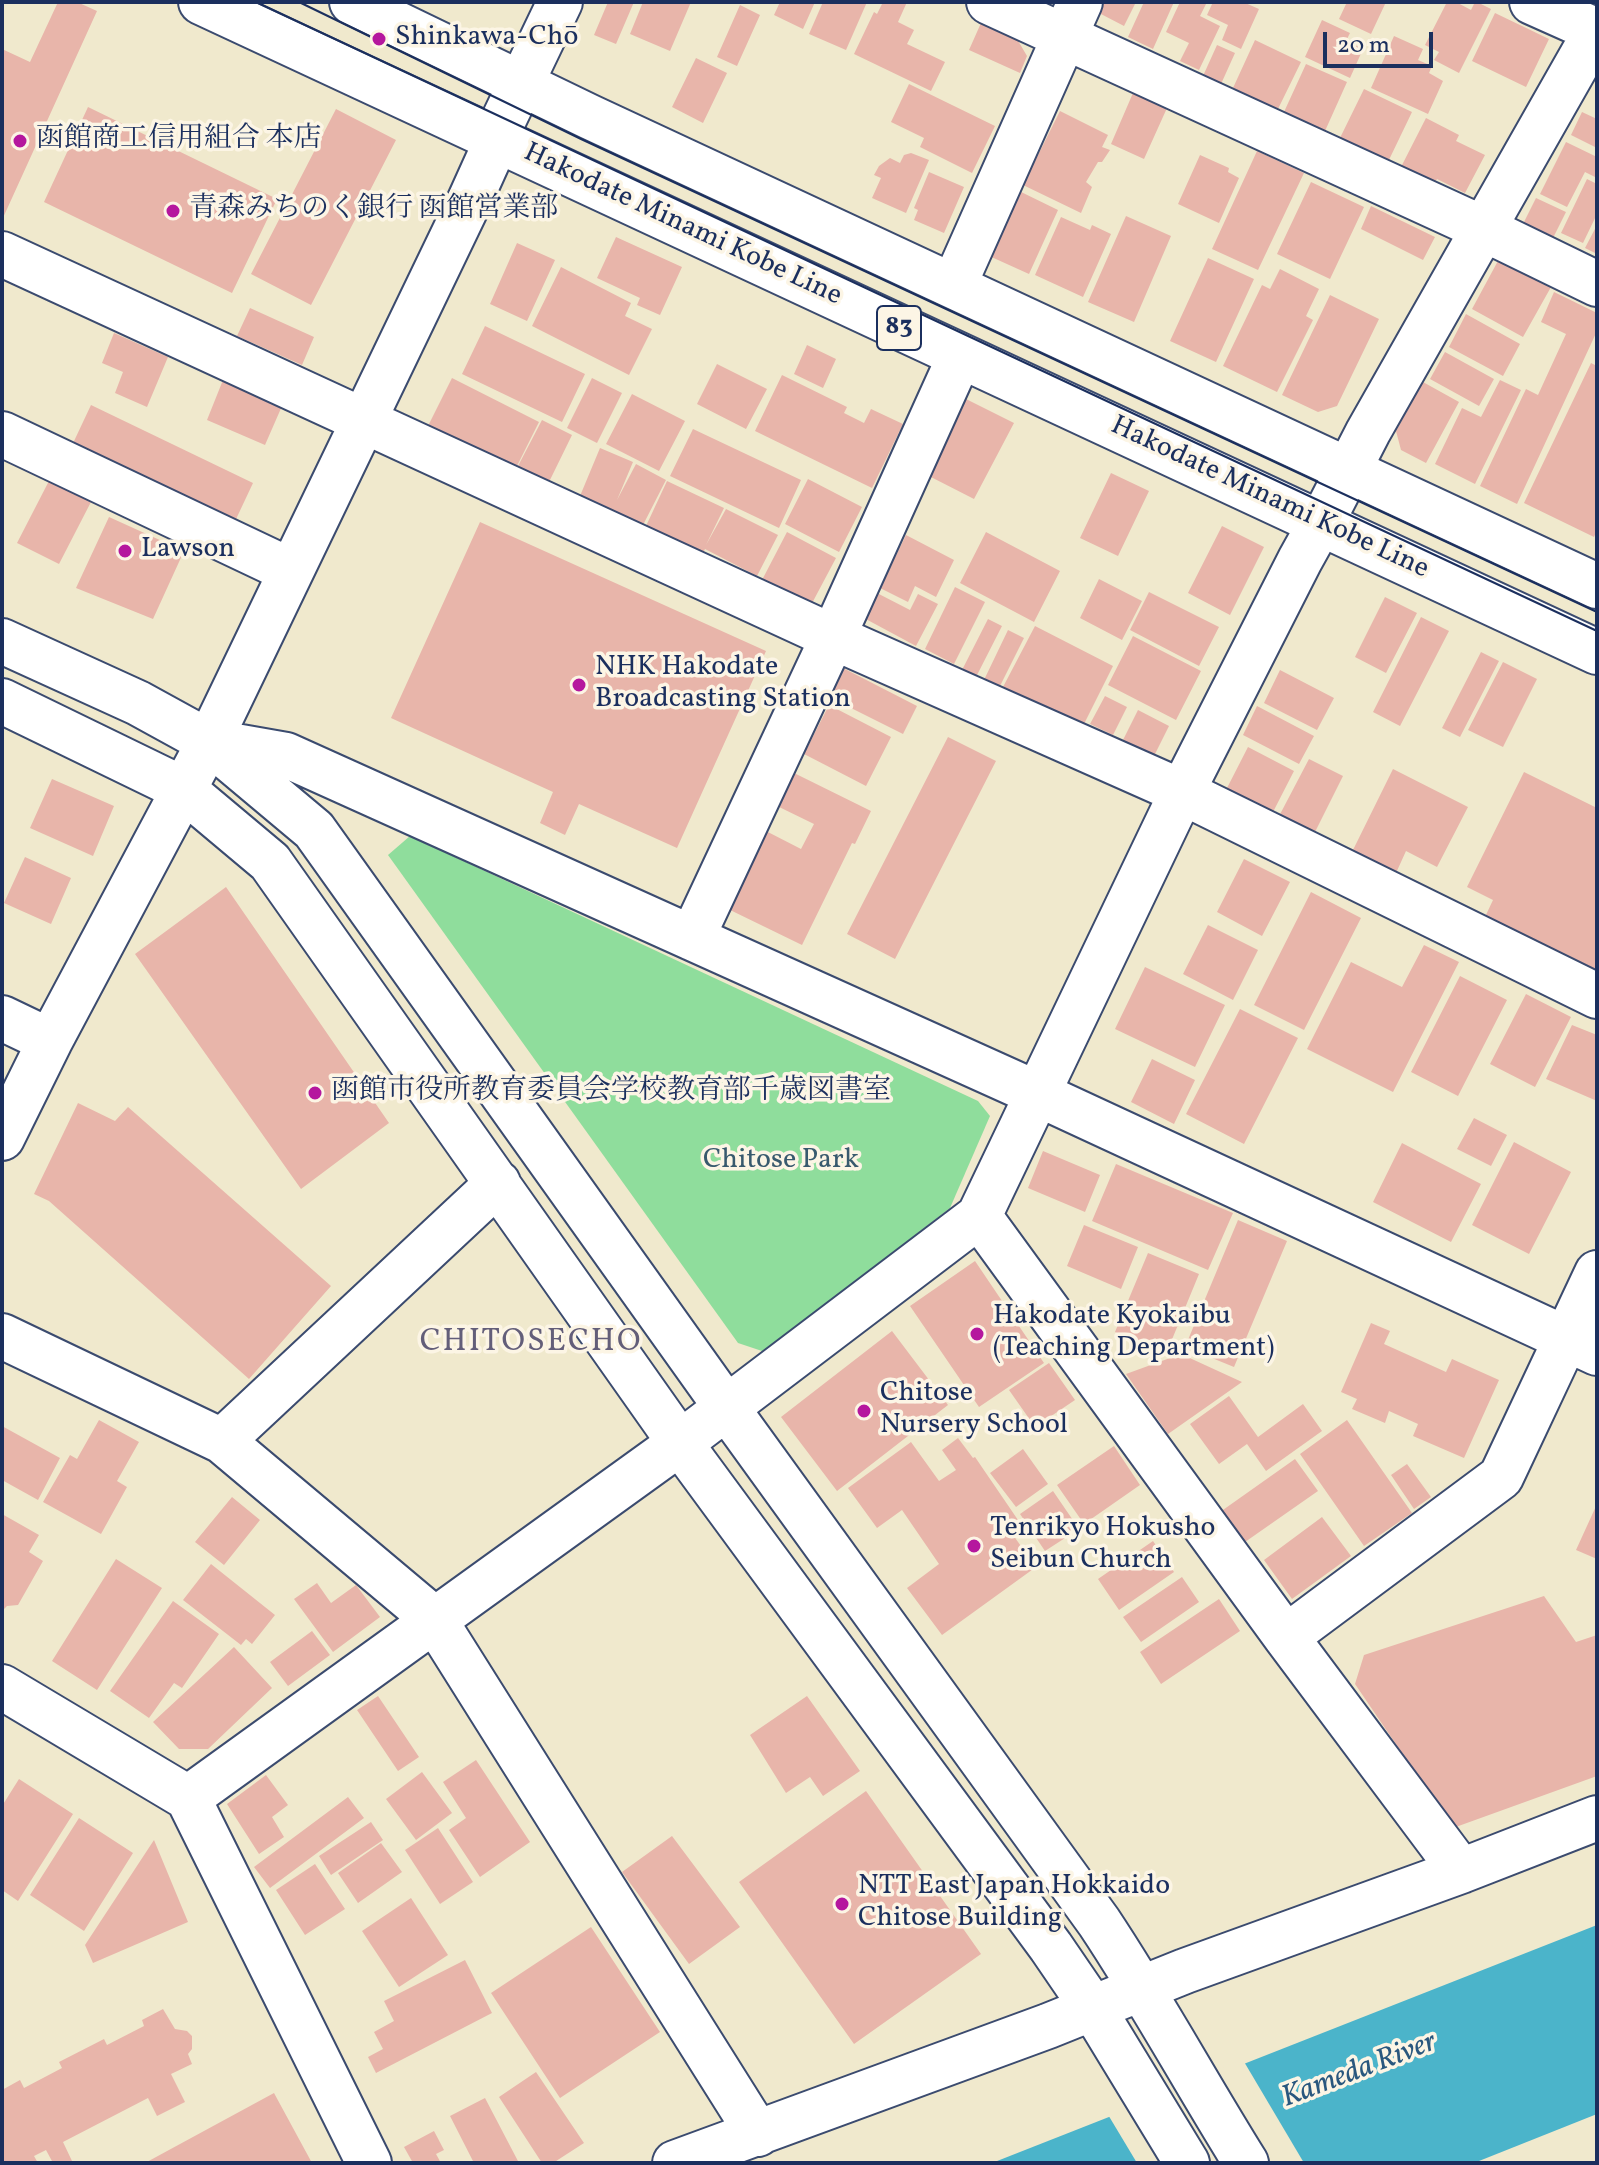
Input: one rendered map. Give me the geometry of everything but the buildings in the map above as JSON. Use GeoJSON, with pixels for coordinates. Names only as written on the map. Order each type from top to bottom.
{"type":"FeatureCollection","features":[{"type":"Feature","properties":{"kind":"street","name":"Hakodate Minami Kobe Line"},"geometry":{"type":"LineString","coordinates":[[201,2],[1597,652]]}},
{"type":"Feature","properties":{"kind":"street","name":"83"},"geometry":{"type":"LineString","coordinates":[[352,2],[1597,586]]}},
{"type":"Feature","properties":{"kind":"street"},"geometry":{"type":"LineString","coordinates":[[2,1138],[209,742],[560,2]]}},
{"type":"Feature","properties":{"kind":"street"},"geometry":{"type":"LineString","coordinates":[[989,2],[1072,19],[1597,284]]}},
{"type":"Feature","properties":{"kind":"street"},"geometry":{"type":"LineString","coordinates":[[188,1798],[680,1443],[979,1216],[1182,792],[1320,523],[1482,228],[1597,30],[1532,2]]}},
{"type":"Feature","properties":{"kind":"street"},"geometry":{"type":"LineString","coordinates":[[954,285],[1072,19]]}},
{"type":"Feature","properties":{"kind":"street"},"geometry":{"type":"LineString","coordinates":[[2,254],[833,637],[1182,792],[1597,996]]}},
{"type":"Feature","properties":{"kind":"street"},"geometry":{"type":"LineString","coordinates":[[692,938],[960,356]]}},
{"type":"Feature","properties":{"kind":"street"},"geometry":{"type":"LineString","coordinates":[[2,434],[291,571]]}},
{"type":"Feature","properties":{"kind":"street"},"geometry":{"type":"LineString","coordinates":[[2,641],[138,703],[209,742],[314,830],[1099,1922],[1143,1987],[1192,2077],[1246,2163]]}},
{"type":"Feature","properties":{"kind":"street"},"geometry":{"type":"LineString","coordinates":[[2,701],[183,789],[270,862],[680,1443],[1041,1934],[1092,2007],[1187,2163]]}},
{"type":"Feature","properties":{"kind":"street"},"geometry":{"type":"LineString","coordinates":[[209,742],[286,755],[1038,1094],[1582,1345]]}},
{"type":"Feature","properties":{"kind":"street"},"geometry":{"type":"LineString","coordinates":[[2,1018],[50,1041]]}},
{"type":"Feature","properties":{"kind":"street"},"geometry":{"type":"LineString","coordinates":[[222,1441],[498,1183]]}},
{"type":"Feature","properties":{"kind":"street"},"geometry":{"type":"LineString","coordinates":[[979,1216],[1461,1871]]}},
{"type":"Feature","properties":{"kind":"street"},"geometry":{"type":"LineString","coordinates":[[1286,1637],[1501,1477],[1582,1345],[1597,1273]]}},
{"type":"Feature","properties":{"kind":"street"},"geometry":{"type":"LineString","coordinates":[[2,1336],[222,1441],[434,1619],[758,2134]]}},
{"type":"Feature","properties":{"kind":"street"},"geometry":{"type":"LineString","coordinates":[[2,1687],[188,1798],[369,2163]]}},
{"type":"Feature","properties":{"kind":"street"},"geometry":{"type":"LineString","coordinates":[[675,2163],[1048,2026],[1143,1987],[1597,1818]]}},
{"type":"Feature","properties":{"kind":"green space","name":"Chitose Park"},"geometry":{"type":"Polygon","coordinates":[[[410,836],[978,1101],[990,1116],[950,1208],[765,1352],[738,1343],[388,855],[410,836]]]}},
{"type":"Feature","properties":{"kind":"water","name":"Kameda River"},"geometry":{"type":"Polygon","coordinates":[[[1597,1925],[1597,2114],[1474,2163],[992,2163],[1597,1925]]]}},
{"type":"Feature","properties":{"kind":"pier"},"geometry":{"type":"Polygon","coordinates":[[[1243,2060],[1304,2163],[1137,2163],[1107,2113],[1243,2060]]]}},
{"type":"Feature","properties":{"kind":"tram line"},"geometry":{"type":"LineString","coordinates":[[256,2],[1597,631]]}},
{"type":"Feature","properties":{"kind":"tram line"},"geometry":{"type":"LineString","coordinates":[[299,2],[581,139],[1597,612]]}},
{"type":"Feature","properties":{"kind":"place","name":"Shinkawa-Chō"},"geometry":{"type":"Point","coordinates":[379,39]}},
{"type":"Feature","properties":{"kind":"place","name":"函館商工信用組合 本店"},"geometry":{"type":"Point","coordinates":[20,141]}},
{"type":"Feature","properties":{"kind":"place","name":"青森みちのく銀行 函館営業部"},"geometry":{"type":"Point","coordinates":[173,211]}},
{"type":"Feature","properties":{"kind":"place","name":"Lawson"},"geometry":{"type":"Point","coordinates":[125,551]}},
{"type":"Feature","properties":{"kind":"place","name":"NHK Hakodate Broadcasting Station"},"geometry":{"type":"Point","coordinates":[579,685]}},
{"type":"Feature","properties":{"kind":"place","name":"函館市役所教育委員会学校教育部千歳図書室"},"geometry":{"type":"Point","coordinates":[315,1093]}},
{"type":"Feature","properties":{"kind":"place","name":"Hakodate Kyokaibu (Teaching Department)"},"geometry":{"type":"Point","coordinates":[977,1334]}},
{"type":"Feature","properties":{"kind":"place","name":"Chitose Nursery School"},"geometry":{"type":"Point","coordinates":[864,1411]}},
{"type":"Feature","properties":{"kind":"place","name":"Tenrikyo Hokusho Seibun Church"},"geometry":{"type":"Point","coordinates":[974,1546]}},
{"type":"Feature","properties":{"kind":"place","name":"NTT East Japan Hokkaido Chitose Building"},"geometry":{"type":"Point","coordinates":[842,1904]}},
{"type":"Feature","properties":{"kind":"district","name":"CHITOSECHO"},"geometry":{"type":"Point","coordinates":[531,1344]}}]}
